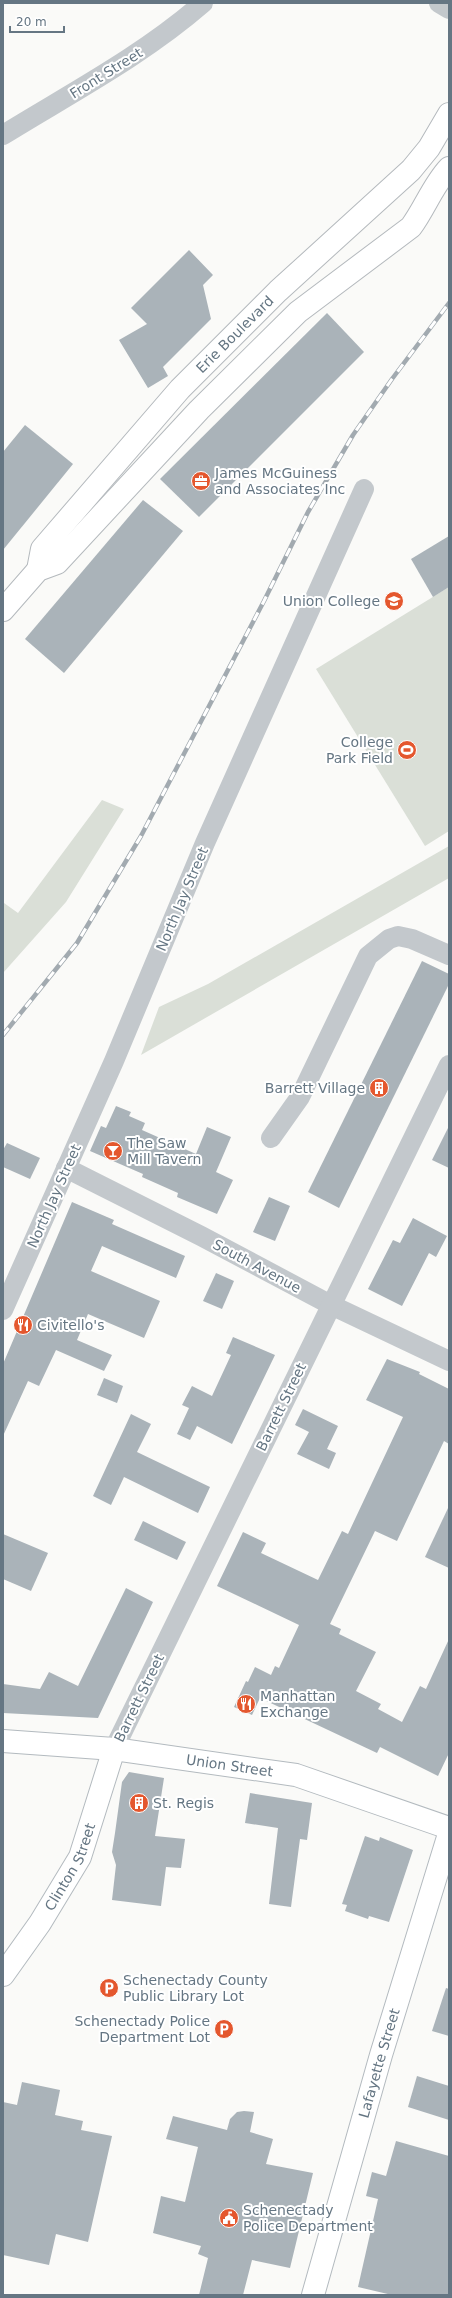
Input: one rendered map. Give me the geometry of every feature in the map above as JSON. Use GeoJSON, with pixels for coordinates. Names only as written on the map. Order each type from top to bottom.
{"type":"FeatureCollection","features":[{"type":"Feature","properties":{"kind":"main road","name":"Erie Boulevard"},"geometry":{"type":"LineString","coordinates":[[38,570],[42,549],[180,389],[278,291],[411,170],[429,148],[449,114]]}},
{"type":"Feature","properties":{"kind":"main road","name":"Erie Boulevard"},"geometry":{"type":"LineString","coordinates":[[3,610],[38,570],[57,563],[199,410],[298,312],[411,227],[423,211],[437,183],[449,168]]}},
{"type":"Feature","properties":{"kind":"main road","name":"Union Street"},"geometry":{"type":"LineString","coordinates":[[3,1741],[114,1748],[296,1775],[449,1828]]}},
{"type":"Feature","properties":{"kind":"main road","name":"Clinton Street"},"geometry":{"type":"LineString","coordinates":[[3,1974],[40,1923],[80,1857],[114,1748]]}},
{"type":"Feature","properties":{"kind":"main road","name":"Lafayette Street"},"geometry":{"type":"LineString","coordinates":[[313,2295],[382,2049],[449,1834]]}},
{"type":"Feature","properties":{"kind":"street","name":"Front Street"},"geometry":{"type":"LineString","coordinates":[[3,135],[130,58],[172,30],[203,3]]}},
{"type":"Feature","properties":{"kind":"street","name":"North Jay Street"},"geometry":{"type":"LineString","coordinates":[[3,1310],[117,1054],[205,843],[364,489]]}},
{"type":"Feature","properties":{"kind":"street"},"geometry":{"type":"LineString","coordinates":[[271,1138],[300,1097],[368,956],[380,944],[398,936],[449,955]]}},
{"type":"Feature","properties":{"kind":"street","name":"Barrett Street"},"geometry":{"type":"LineString","coordinates":[[114,1748],[449,1065]]}},
{"type":"Feature","properties":{"kind":"street","name":"South Avenue"},"geometry":{"type":"LineString","coordinates":[[66,1168],[201,1236],[331,1305],[449,1361]]}},
{"type":"Feature","properties":{"kind":"shaded area","name":"College Park Field"},"geometry":{"type":"Polygon","coordinates":[[[449,587],[449,831],[425,846],[316,669],[449,587]]]}},
{"type":"Feature","properties":{"kind":"shaded area"},"geometry":{"type":"Polygon","coordinates":[[[102,800],[124,809],[66,902],[3,973],[4,903],[18,913],[102,800]]]}},
{"type":"Feature","properties":{"kind":"shaded area"},"geometry":{"type":"Polygon","coordinates":[[[449,846],[449,878],[141,1055],[159,1007],[208,984],[449,846]]]}},
{"type":"Feature","properties":{"kind":"building"},"geometry":{"type":"Polygon","coordinates":[[[189,250],[213,275],[203,285],[211,319],[163,367],[168,376],[148,388],[119,340],[147,324],[131,308],[189,250]]]}},
{"type":"Feature","properties":{"kind":"building"},"geometry":{"type":"Polygon","coordinates":[[[327,313],[364,352],[199,517],[160,479],[327,313]]]}},
{"type":"Feature","properties":{"kind":"building"},"geometry":{"type":"Polygon","coordinates":[[[25,425],[73,464],[3,550],[3,452],[25,425]]]}},
{"type":"Feature","properties":{"kind":"building"},"geometry":{"type":"Polygon","coordinates":[[[143,500],[183,531],[64,673],[25,639],[143,500]]]}},
{"type":"Feature","properties":{"kind":"building"},"geometry":{"type":"Polygon","coordinates":[[[449,536],[449,587],[433,597],[411,559],[449,536]]]}},
{"type":"Feature","properties":{"kind":"building","name":"Barrett Village"},"geometry":{"type":"Polygon","coordinates":[[[422,961],[449,974],[449,984],[339,1208],[308,1192],[422,961]]]}},
{"type":"Feature","properties":{"kind":"building"},"geometry":{"type":"Polygon","coordinates":[[[116,1106],[131,1112],[129,1116],[145,1123],[142,1130],[196,1154],[207,1127],[231,1137],[216,1172],[233,1180],[217,1214],[177,1197],[178,1193],[142,1177],[143,1174],[90,1151],[101,1126],[106,1128],[116,1106]]]}},
{"type":"Feature","properties":{"kind":"building"},"geometry":{"type":"Polygon","coordinates":[[[449,1126],[449,1168],[432,1160],[449,1126]]]}},
{"type":"Feature","properties":{"kind":"building"},"geometry":{"type":"Polygon","coordinates":[[[7,1143],[40,1158],[30,1179],[3,1167],[3,1150],[7,1143]]]}},
{"type":"Feature","properties":{"kind":"building"},"geometry":{"type":"Polygon","coordinates":[[[269,1197],[290,1206],[275,1241],[253,1232],[269,1197]]]}},
{"type":"Feature","properties":{"kind":"building"},"geometry":{"type":"Polygon","coordinates":[[[72,1202],[114,1220],[112,1224],[185,1256],[176,1278],[102,1246],[91,1271],[160,1301],[144,1338],[88,1314],[77,1340],[112,1355],[104,1371],[56,1350],[39,1386],[28,1381],[3,1436],[3,1364],[72,1202]]]}},
{"type":"Feature","properties":{"kind":"building"},"geometry":{"type":"Polygon","coordinates":[[[413,1218],[447,1236],[436,1257],[429,1253],[402,1306],[368,1289],[393,1240],[400,1243],[413,1218]]]}},
{"type":"Feature","properties":{"kind":"building"},"geometry":{"type":"Polygon","coordinates":[[[216,1273],[234,1281],[222,1309],[203,1301],[216,1273]]]}},
{"type":"Feature","properties":{"kind":"building"},"geometry":{"type":"Polygon","coordinates":[[[233,1337],[275,1355],[232,1444],[197,1426],[190,1440],[177,1434],[189,1408],[182,1405],[192,1386],[212,1396],[231,1355],[226,1353],[233,1337]]]}},
{"type":"Feature","properties":{"kind":"building"},"geometry":{"type":"Polygon","coordinates":[[[387,1359],[420,1372],[419,1374],[449,1389],[449,1444],[444,1441],[397,1541],[375,1531],[330,1624],[341,1629],[339,1634],[376,1652],[356,1691],[381,1704],[378,1709],[402,1722],[420,1686],[426,1689],[449,1639],[449,1753],[438,1776],[380,1747],[377,1753],[260,1698],[252,1715],[234,1707],[246,1681],[248,1682],[255,1667],[271,1675],[275,1666],[279,1668],[299,1625],[217,1586],[243,1532],[266,1543],[261,1553],[318,1580],[342,1531],[348,1534],[403,1417],[366,1400],[387,1359]]]}},
{"type":"Feature","properties":{"kind":"building"},"geometry":{"type":"Polygon","coordinates":[[[104,1378],[123,1386],[117,1403],[97,1395],[104,1378]]]}},
{"type":"Feature","properties":{"kind":"building"},"geometry":{"type":"Polygon","coordinates":[[[303,1409],[338,1426],[327,1449],[336,1453],[329,1469],[297,1454],[309,1432],[295,1425],[303,1409]]]}},
{"type":"Feature","properties":{"kind":"building"},"geometry":{"type":"Polygon","coordinates":[[[131,1414],[151,1424],[137,1452],[210,1487],[198,1513],[124,1477],[111,1505],[93,1496],[131,1414]]]}},
{"type":"Feature","properties":{"kind":"building"},"geometry":{"type":"Polygon","coordinates":[[[449,1506],[449,1568],[425,1557],[449,1506]]]}},
{"type":"Feature","properties":{"kind":"building"},"geometry":{"type":"Polygon","coordinates":[[[143,1521],[186,1542],[177,1560],[134,1540],[143,1521]]]}},
{"type":"Feature","properties":{"kind":"building"},"geometry":{"type":"Polygon","coordinates":[[[3,1534],[48,1553],[31,1591],[3,1579],[3,1534]]]}},
{"type":"Feature","properties":{"kind":"building"},"geometry":{"type":"Polygon","coordinates":[[[126,1588],[153,1602],[98,1718],[3,1713],[3,1684],[40,1689],[49,1672],[78,1686],[126,1588]]]}},
{"type":"Feature","properties":{"kind":"building"},"geometry":{"type":"Polygon","coordinates":[[[129,1772],[164,1778],[155,1836],[185,1839],[181,1868],[166,1867],[161,1906],[112,1900],[116,1865],[112,1852],[122,1782],[129,1772]]]}},
{"type":"Feature","properties":{"kind":"building"},"geometry":{"type":"Polygon","coordinates":[[[250,1793],[312,1803],[307,1840],[300,1839],[291,1907],[269,1904],[278,1828],[245,1823],[250,1793]]]}},
{"type":"Feature","properties":{"kind":"building"},"geometry":{"type":"Polygon","coordinates":[[[365,1836],[379,1841],[380,1837],[413,1850],[389,1922],[369,1916],[368,1919],[345,1911],[347,1905],[342,1904],[365,1836]]]}},
{"type":"Feature","properties":{"kind":"building"},"geometry":{"type":"Polygon","coordinates":[[[446,1988],[449,1989],[449,2036],[432,2031],[446,1988]]]}},
{"type":"Feature","properties":{"kind":"building"},"geometry":{"type":"Polygon","coordinates":[[[417,2076],[449,2086],[449,2120],[408,2107],[417,2076]]]}},
{"type":"Feature","properties":{"kind":"building"},"geometry":{"type":"Polygon","coordinates":[[[22,2082],[60,2090],[55,2115],[83,2121],[81,2130],[112,2136],[88,2242],[56,2234],[49,2265],[3,2255],[3,2102],[17,2105],[22,2082]]]}},
{"type":"Feature","properties":{"kind":"building","name":"Schenectady Police Department"},"geometry":{"type":"Polygon","coordinates":[[[237,2112],[254,2112],[250,2132],[273,2139],[266,2164],[313,2173],[290,2268],[252,2260],[243,2295],[199,2295],[208,2258],[198,2254],[201,2246],[153,2233],[161,2196],[185,2202],[198,2147],[166,2139],[173,2116],[227,2130],[230,2119],[237,2112]]]}},
{"type":"Feature","properties":{"kind":"building"},"geometry":{"type":"Polygon","coordinates":[[[396,2141],[449,2156],[449,2295],[392,2295],[358,2287],[378,2199],[366,2196],[372,2172],[386,2176],[396,2141]]]}},
{"type":"Feature","properties":{"kind":"railway"},"geometry":{"type":"LineString","coordinates":[[3,1035],[77,943],[141,836],[264,601],[308,512],[353,435],[392,379],[449,303]]}},
{"type":"Feature","properties":{"kind":"place","name":"James McGuiness and Associates Inc"},"geometry":{"type":"Point","coordinates":[201,481]}},
{"type":"Feature","properties":{"kind":"place","name":"Union College"},"geometry":{"type":"Point","coordinates":[394,601]}},
{"type":"Feature","properties":{"kind":"place","name":"College Park Field"},"geometry":{"type":"Point","coordinates":[407,750]}},
{"type":"Feature","properties":{"kind":"place","name":"Barrett Village"},"geometry":{"type":"Point","coordinates":[379,1088]}},
{"type":"Feature","properties":{"kind":"place","name":"The Saw Mill Tavern"},"geometry":{"type":"Point","coordinates":[113,1151]}},
{"type":"Feature","properties":{"kind":"place","name":"Civitello's"},"geometry":{"type":"Point","coordinates":[23,1325]}},
{"type":"Feature","properties":{"kind":"place","name":"Manhattan Exchange"},"geometry":{"type":"Point","coordinates":[246,1704]}},
{"type":"Feature","properties":{"kind":"place","name":"St. Regis"},"geometry":{"type":"Point","coordinates":[139,1803]}},
{"type":"Feature","properties":{"kind":"place","name":"Schenectady County Public Library Lot"},"geometry":{"type":"Point","coordinates":[109,1988]}},
{"type":"Feature","properties":{"kind":"place","name":"Schenectady Police Department Lot"},"geometry":{"type":"Point","coordinates":[224,2029]}},
{"type":"Feature","properties":{"kind":"place","name":"Schenectady Police Department"},"geometry":{"type":"Point","coordinates":[229,2218]}}]}
